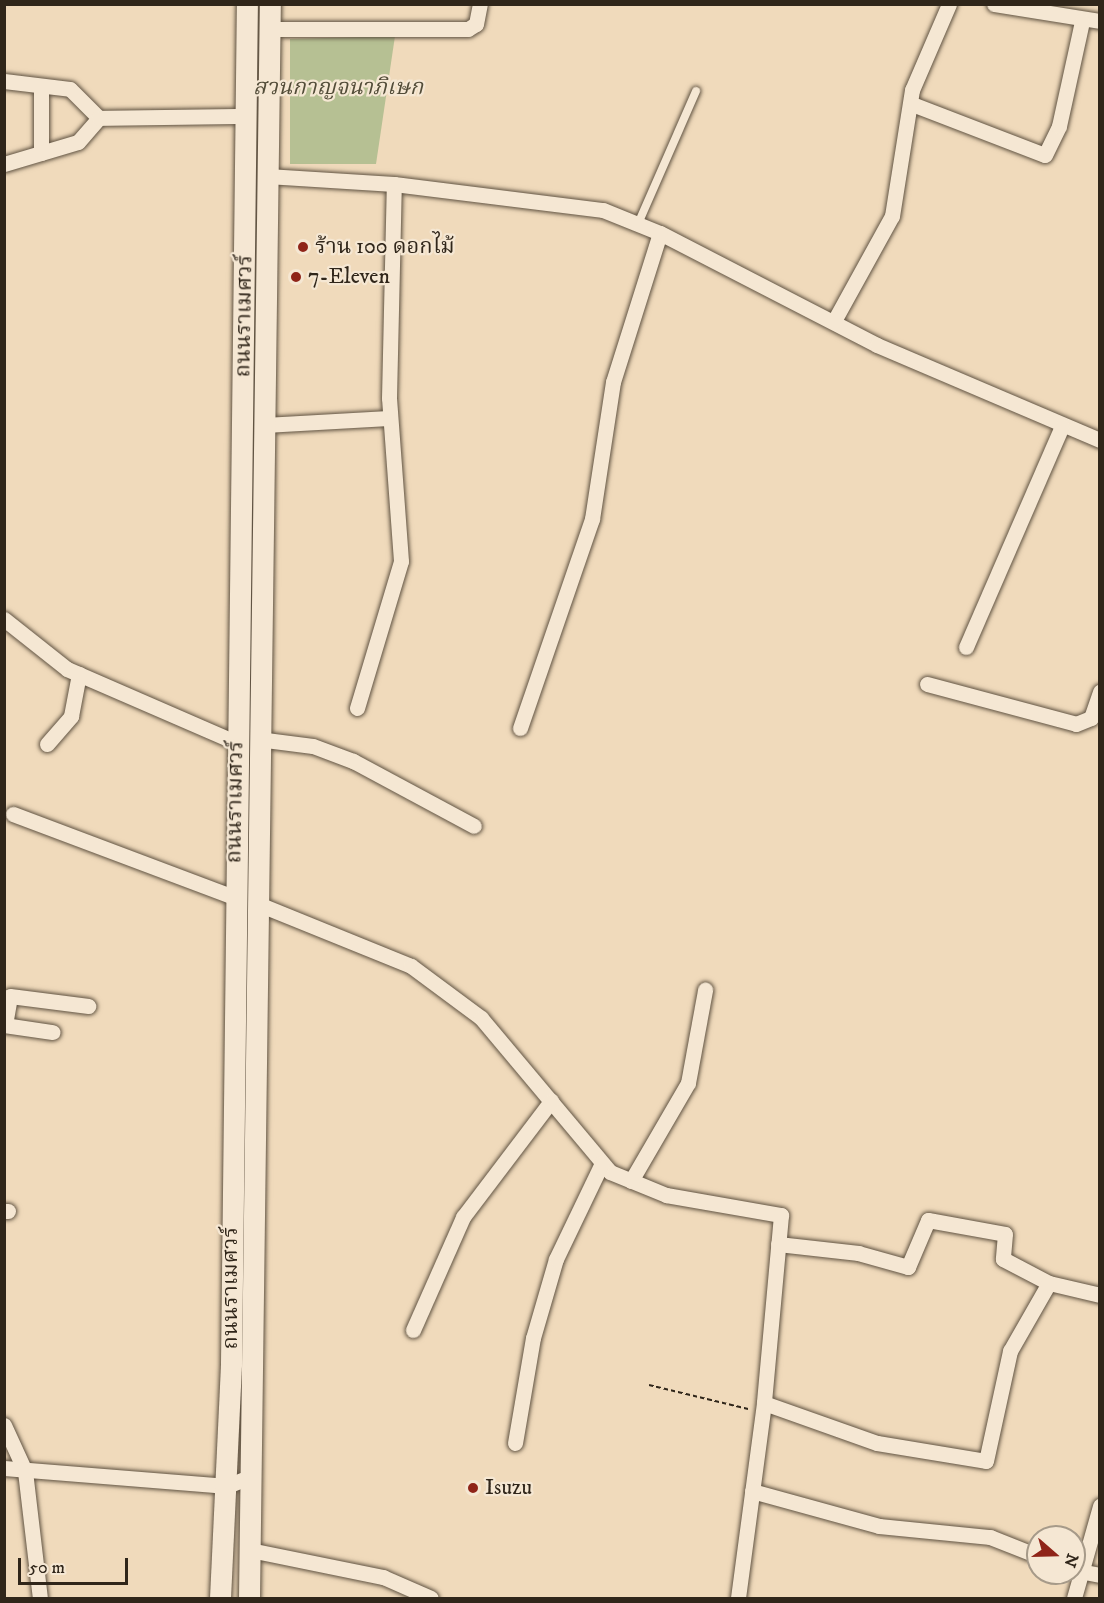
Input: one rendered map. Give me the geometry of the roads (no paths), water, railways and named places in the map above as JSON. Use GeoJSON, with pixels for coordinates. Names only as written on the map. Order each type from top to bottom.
{"type":"FeatureCollection","features":[{"type":"Feature","properties":{"kind":"main road","name":"ถนนราเมศวร์"},"geometry":{"type":"LineString","coordinates":[[220,1599],[227,1486],[235,742],[247,116],[247,4]]}},
{"type":"Feature","properties":{"kind":"main road","name":"ถนนราเมศวร์"},"geometry":{"type":"LineString","coordinates":[[249,1599],[258,739],[270,4]]}},
{"type":"Feature","properties":{"kind":"street"},"geometry":{"type":"LineString","coordinates":[[269,29],[468,29],[476,24],[480,4]]}},
{"type":"Feature","properties":{"kind":"street"},"geometry":{"type":"LineString","coordinates":[[834,321],[892,216],[912,104],[912,90],[950,4]]}},
{"type":"Feature","properties":{"kind":"street"},"geometry":{"type":"LineString","coordinates":[[994,4],[1082,21],[1100,21]]}},
{"type":"Feature","properties":{"kind":"street"},"geometry":{"type":"LineString","coordinates":[[912,104],[1045,155],[1059,126],[1082,21]]}},
{"type":"Feature","properties":{"kind":"street"},"geometry":{"type":"LineString","coordinates":[[4,81],[70,89],[99,118],[247,116]]}},
{"type":"Feature","properties":{"kind":"street"},"geometry":{"type":"LineString","coordinates":[[41,87],[41,153]]}},
{"type":"Feature","properties":{"kind":"street"},"geometry":{"type":"LineString","coordinates":[[4,164],[78,142],[99,118]]}},
{"type":"Feature","properties":{"kind":"street"},"geometry":{"type":"LineString","coordinates":[[267,176],[394,184],[564,201],[638,224],[834,321],[1062,426],[1100,440]]}},
{"type":"Feature","properties":{"kind":"street"},"geometry":{"type":"LineString","coordinates":[[357,708],[401,561],[390,418],[394,184]]}},
{"type":"Feature","properties":{"kind":"street"},"geometry":{"type":"LineString","coordinates":[[520,728],[592,519],[613,382],[660,233]]}},
{"type":"Feature","properties":{"kind":"street"},"geometry":{"type":"LineString","coordinates":[[263,424],[390,418]]}},
{"type":"Feature","properties":{"kind":"street"},"geometry":{"type":"LineString","coordinates":[[966,647],[1062,426]]}},
{"type":"Feature","properties":{"kind":"street"},"geometry":{"type":"LineString","coordinates":[[4,618],[79,674],[235,742]]}},
{"type":"Feature","properties":{"kind":"street"},"geometry":{"type":"LineString","coordinates":[[47,744],[71,716],[79,674]]}},
{"type":"Feature","properties":{"kind":"street"},"geometry":{"type":"LineString","coordinates":[[927,684],[1076,724],[1090,718],[1100,692]]}},
{"type":"Feature","properties":{"kind":"street"},"geometry":{"type":"LineString","coordinates":[[258,739],[313,746],[353,761],[474,826]]}},
{"type":"Feature","properties":{"kind":"street"},"geometry":{"type":"LineString","coordinates":[[12,814],[234,897]]}},
{"type":"Feature","properties":{"kind":"street"},"geometry":{"type":"LineString","coordinates":[[256,903],[411,966],[481,1018],[602,1163],[631,1181],[666,1195],[781,1215],[763,1408],[738,1599]]}},
{"type":"Feature","properties":{"kind":"street"},"geometry":{"type":"LineString","coordinates":[[631,1181],[688,1083],[705,990]]}},
{"type":"Feature","properties":{"kind":"street"},"geometry":{"type":"LineString","coordinates":[[52,1032],[5,1025],[10,996],[88,1005]]}},
{"type":"Feature","properties":{"kind":"street"},"geometry":{"type":"LineString","coordinates":[[413,1330],[463,1217],[551,1101]]}},
{"type":"Feature","properties":{"kind":"street"},"geometry":{"type":"LineString","coordinates":[[515,1443],[533,1338],[556,1259],[602,1163]]}},
{"type":"Feature","properties":{"kind":"street"},"geometry":{"type":"LineString","coordinates":[[778,1244],[908,1267],[928,1220],[1005,1234],[1003,1260],[1049,1283],[1099,1294]]}},
{"type":"Feature","properties":{"kind":"street"},"geometry":{"type":"LineString","coordinates":[[763,1408],[878,1443],[986,1461],[1011,1351],[1049,1283]]}},
{"type":"Feature","properties":{"kind":"street"},"geometry":{"type":"LineString","coordinates":[[4,1425],[25,1471],[40,1599]]}},
{"type":"Feature","properties":{"kind":"street"},"geometry":{"type":"LineString","coordinates":[[4,1468],[227,1486],[249,1477]]}},
{"type":"Feature","properties":{"kind":"street"},"geometry":{"type":"LineString","coordinates":[[752,1491],[879,1526],[990,1537],[1026,1551]]}},
{"type":"Feature","properties":{"kind":"street"},"geometry":{"type":"LineString","coordinates":[[1086,1544],[1100,1506]]}},
{"type":"Feature","properties":{"kind":"street"},"geometry":{"type":"LineString","coordinates":[[250,1550],[383,1577],[424,1597]]}},
{"type":"Feature","properties":{"kind":"lane"},"geometry":{"type":"LineString","coordinates":[[638,224],[696,91]]}},
{"type":"Feature","properties":{"kind":"place","name":"ร้าน 100 ดอกไม้"},"geometry":{"type":"Point","coordinates":[303,247]}},
{"type":"Feature","properties":{"kind":"place","name":"7-Eleven"},"geometry":{"type":"Point","coordinates":[296,277]}},
{"type":"Feature","properties":{"kind":"place","name":"Isuzu"},"geometry":{"type":"Point","coordinates":[473,1488]}},
{"type":"Feature","properties":{"kind":"park label","name":"สวนกาญจนาภิเษก"},"geometry":{"type":"Point","coordinates":[338,88]}}]}
